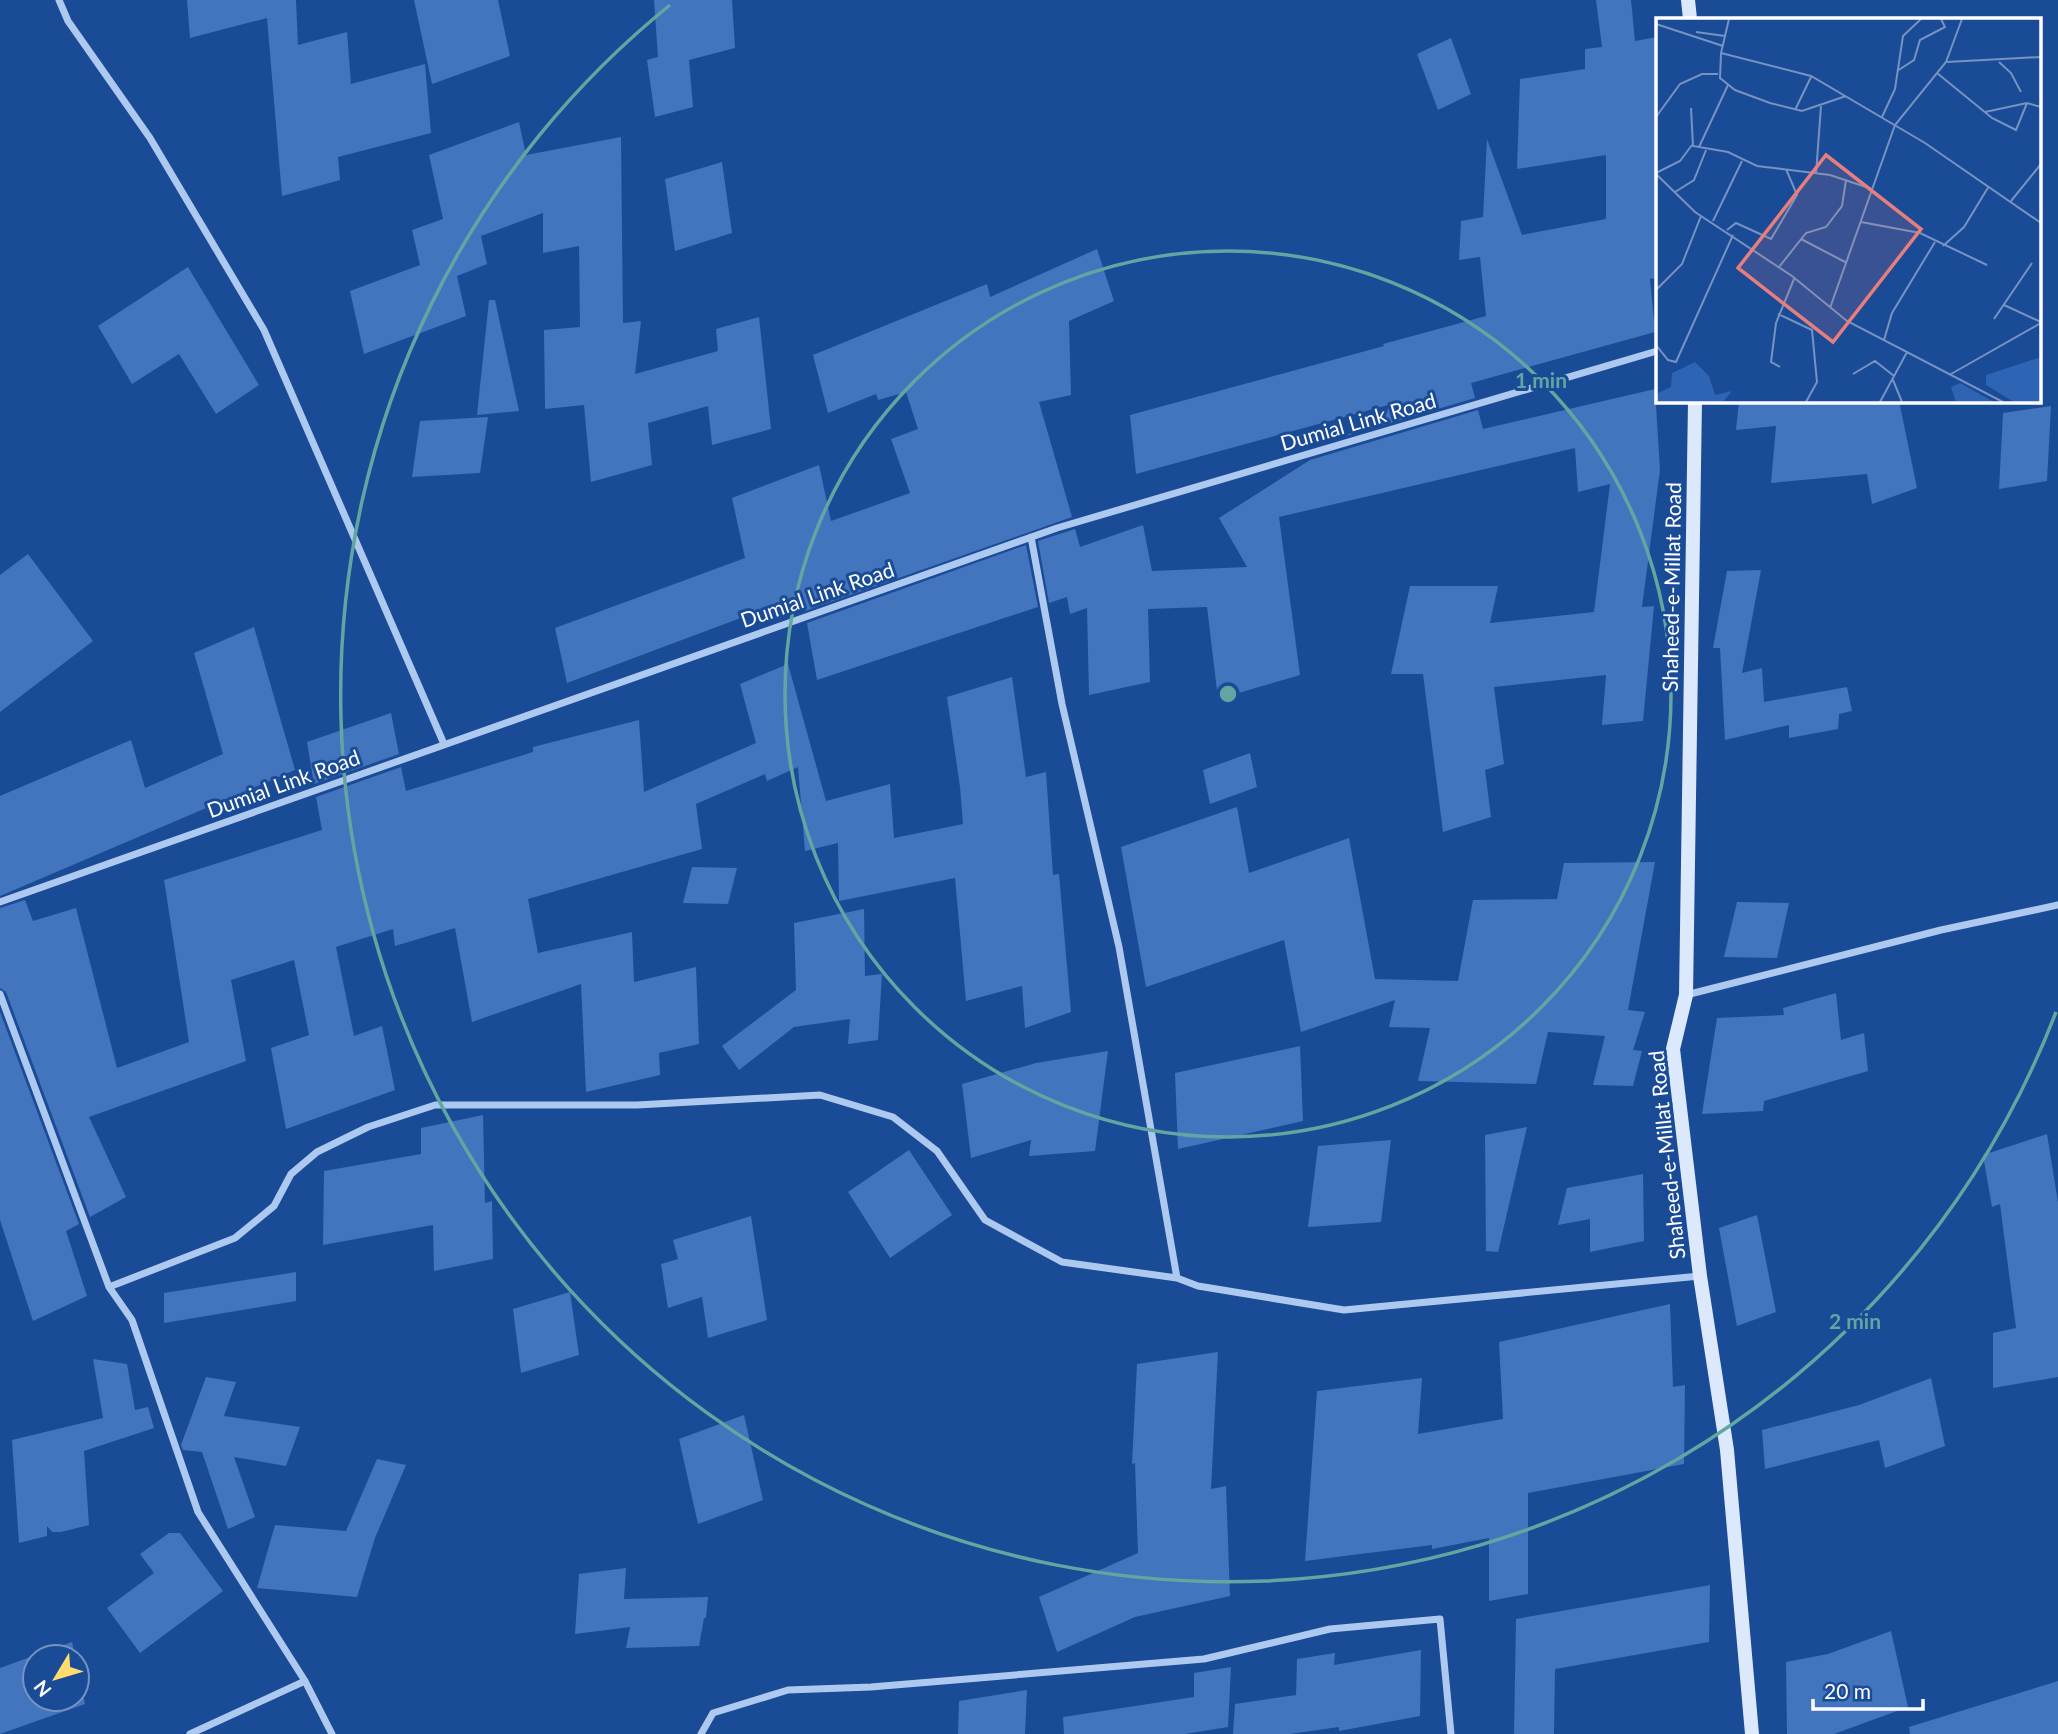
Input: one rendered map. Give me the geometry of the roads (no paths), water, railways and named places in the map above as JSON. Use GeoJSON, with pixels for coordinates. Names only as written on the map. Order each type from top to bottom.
{"type":"FeatureCollection","features":[{"type":"Feature","properties":{"kind":"main road"},"geometry":{"type":"LineString","coordinates":[[1688,0],[1690,18]]}},
{"type":"Feature","properties":{"kind":"main road","name":"Shaheed-e-Millat Road"},"geometry":{"type":"LineString","coordinates":[[1695,402],[1686,995],[1673,1049],[1700,1276],[1727,1450],[1752,1734]]}},
{"type":"Feature","properties":{"kind":"street"},"geometry":{"type":"LineString","coordinates":[[59,0],[68,21],[150,138],[264,330],[444,744]]}},
{"type":"Feature","properties":{"kind":"street","name":"Dumial Link Road"},"geometry":{"type":"LineString","coordinates":[[0,902],[1057,528],[1656,351]]}},
{"type":"Feature","properties":{"kind":"street"},"geometry":{"type":"LineString","coordinates":[[1031,537],[1062,704],[1119,947],[1177,1278]]}},
{"type":"Feature","properties":{"kind":"street"},"geometry":{"type":"LineString","coordinates":[[1686,995],[1941,930],[2058,905]]}},
{"type":"Feature","properties":{"kind":"street"},"geometry":{"type":"LineString","coordinates":[[0,994],[109,1287],[132,1320],[198,1512],[305,1681],[331,1734]]}},
{"type":"Feature","properties":{"kind":"street"},"geometry":{"type":"LineString","coordinates":[[109,1287],[235,1238],[274,1206],[291,1174],[317,1152],[368,1127],[435,1105],[637,1105],[820,1095],[893,1117],[937,1151],[985,1220],[1062,1262],[1177,1278],[1198,1286],[1344,1310],[1700,1276]]}},
{"type":"Feature","properties":{"kind":"street"},"geometry":{"type":"LineString","coordinates":[[701,1734],[713,1713],[788,1690],[871,1687],[1204,1659],[1330,1629],[1440,1619],[1451,1734]]}},
{"type":"Feature","properties":{"kind":"street"},"geometry":{"type":"LineString","coordinates":[[190,1734],[305,1681]]}}]}
